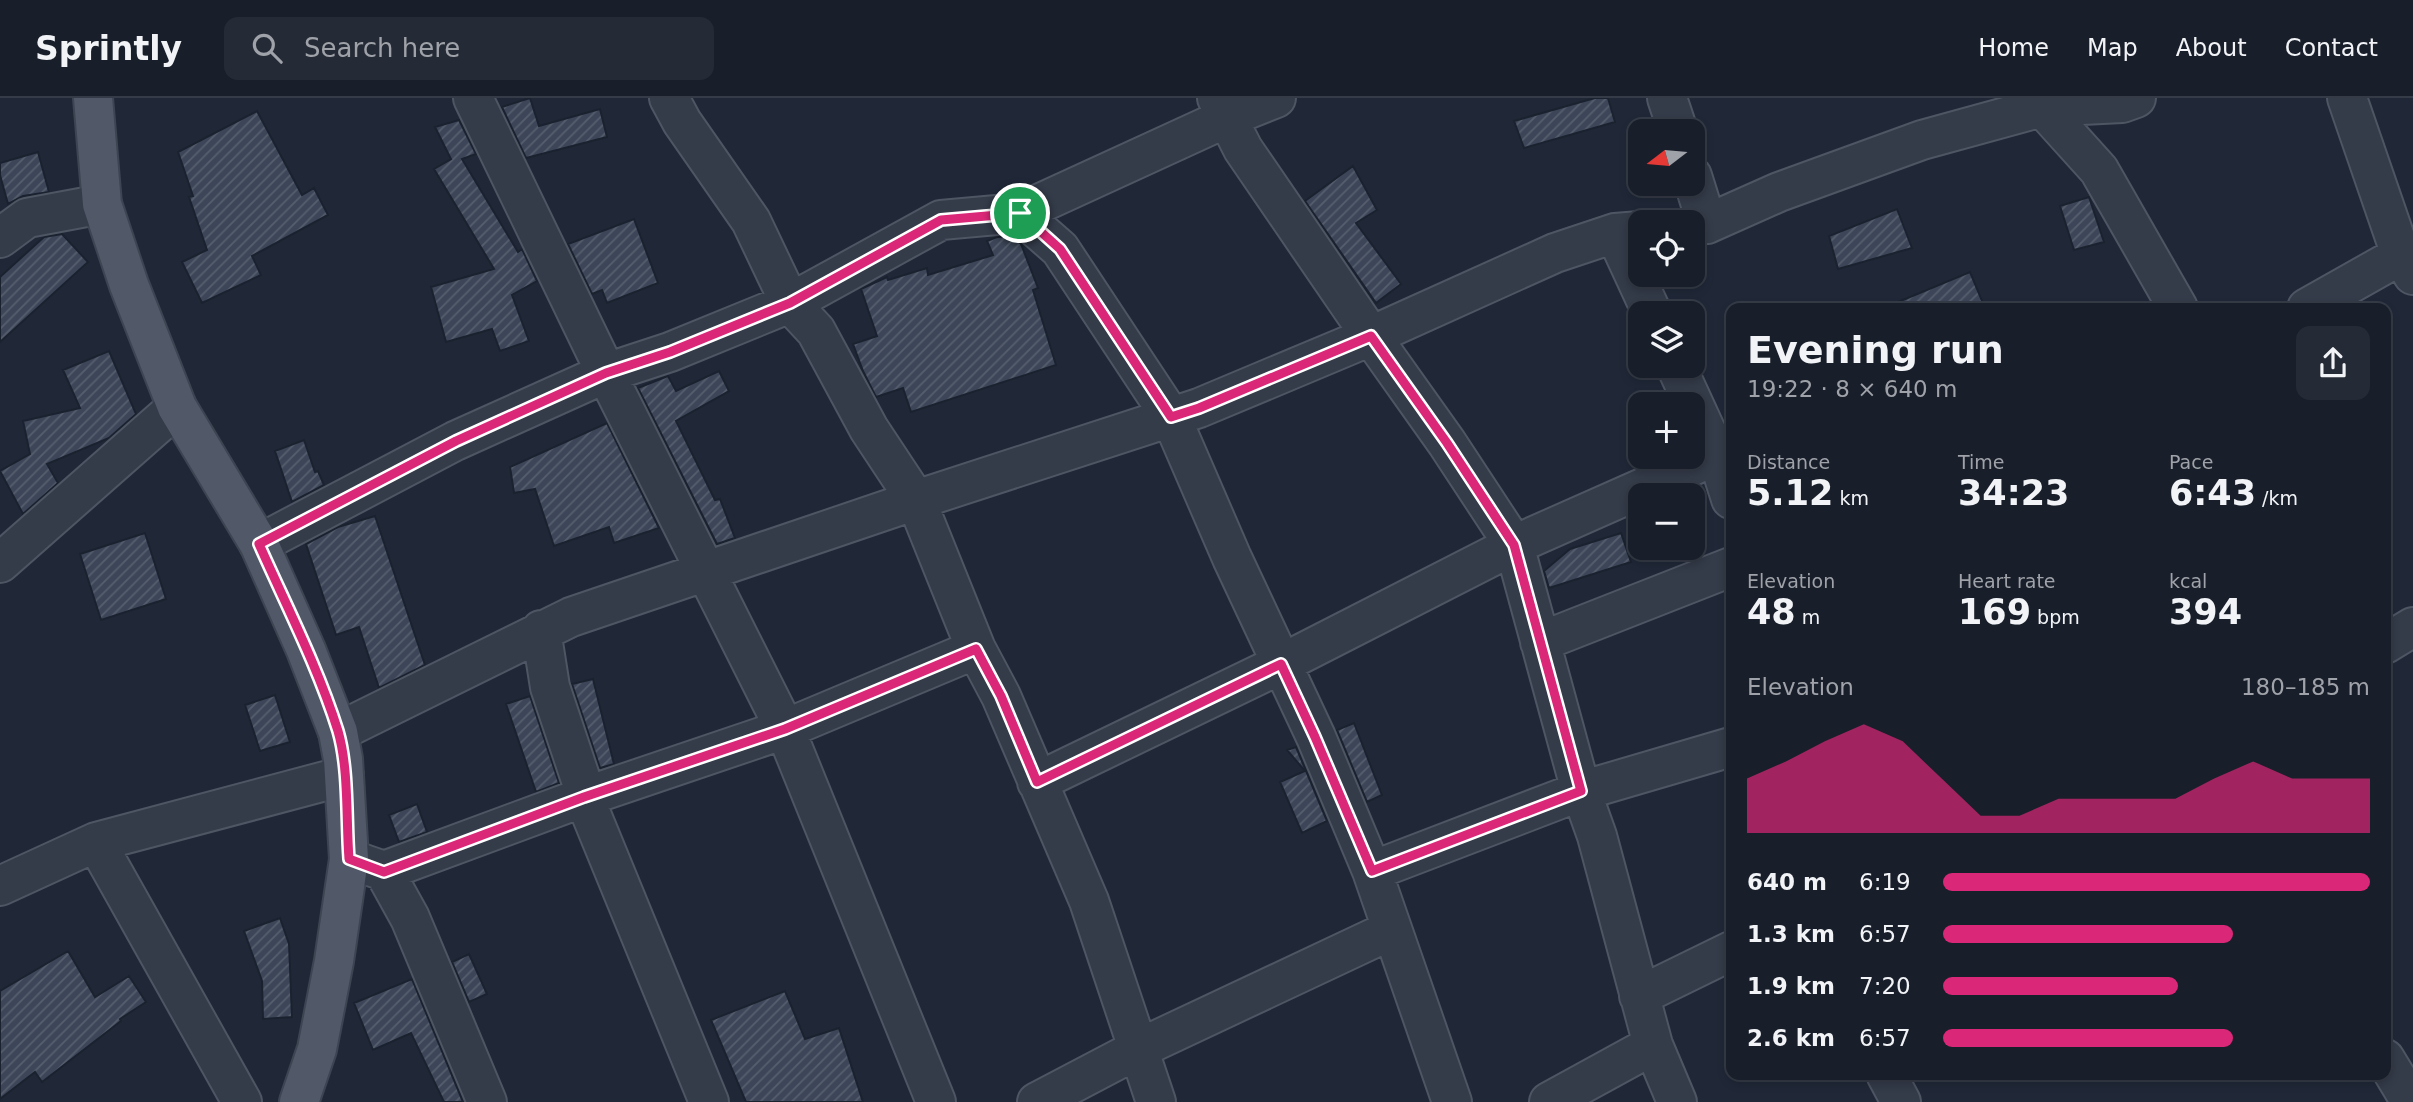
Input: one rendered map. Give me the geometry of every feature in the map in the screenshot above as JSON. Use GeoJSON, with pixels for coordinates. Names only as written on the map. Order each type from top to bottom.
{"type":"FeatureCollection","features":[{"type":"Feature","properties":{"kind":"main road"},"geometry":{"type":"LineString","coordinates":[[93,98],[102,204],[129,285],[177,407],[259,544],[306,650],[338,732],[344,776],[349,859],[334,961],[317,1049],[299,1102]]}},
{"type":"Feature","properties":{"kind":"street"},"geometry":{"type":"LineString","coordinates":[[259,544],[456,441],[606,373],[670,352],[790,303],[941,220],[1020,213],[1222,108],[1276,98]]}},
{"type":"Feature","properties":{"kind":"street"},"geometry":{"type":"LineString","coordinates":[[1667,98],[1674,119]]}},
{"type":"Feature","properties":{"kind":"street"},"geometry":{"type":"LineString","coordinates":[[1705,223],[1779,192],[1922,140],[2038,103],[2122,103],[2136,98]]}},
{"type":"Feature","properties":{"kind":"street"},"geometry":{"type":"LineString","coordinates":[[2319,303],[2407,265],[2347,98]]}},
{"type":"Feature","properties":{"kind":"street"},"geometry":{"type":"LineString","coordinates":[[674,100],[682,122],[751,221],[790,303],[816,331],[869,429],[916,499],[976,649],[1001,696],[1089,901],[1156,1102]]}},
{"type":"Feature","properties":{"kind":"street"},"geometry":{"type":"LineString","coordinates":[[480,101],[606,373],[785,729],[936,1102]]}},
{"type":"Feature","properties":{"kind":"street"},"geometry":{"type":"LineString","coordinates":[[2038,103],[2099,170],[2175,303]]}},
{"type":"Feature","properties":{"kind":"street"},"geometry":{"type":"LineString","coordinates":[[1222,108],[1243,149],[1447,443],[1514,545],[1653,1045],[1677,1102]]}},
{"type":"Feature","properties":{"kind":"street"},"geometry":{"type":"LineString","coordinates":[[0,238],[27,218],[102,204]]}},
{"type":"Feature","properties":{"kind":"street"},"geometry":{"type":"LineString","coordinates":[[1020,213],[1060,249],[1171,417],[1315,737],[1372,871],[1452,1102]]}},
{"type":"Feature","properties":{"kind":"street"},"geometry":{"type":"LineString","coordinates":[[338,732],[571,617],[916,499],[1199,408],[1371,336],[1555,253],[1628,232]]}},
{"type":"Feature","properties":{"kind":"street"},"geometry":{"type":"LineString","coordinates":[[1682,378],[1717,455],[1726,483]]}},
{"type":"Feature","properties":{"kind":"street"},"geometry":{"type":"LineString","coordinates":[[0,563],[177,407]]}},
{"type":"Feature","properties":{"kind":"street"},"geometry":{"type":"LineString","coordinates":[[1037,782],[1281,664],[1514,545],[1717,455]]}},
{"type":"Feature","properties":{"kind":"street"},"geometry":{"type":"LineString","coordinates":[[1540,642],[1726,569]]}},
{"type":"Feature","properties":{"kind":"street"},"geometry":{"type":"LineString","coordinates":[[2391,640],[2413,627]]}},
{"type":"Feature","properties":{"kind":"street"},"geometry":{"type":"LineString","coordinates":[[541,630],[550,687],[582,783],[584,797],[709,1102]]}},
{"type":"Feature","properties":{"kind":"street"},"geometry":{"type":"LineString","coordinates":[[384,872],[584,797],[785,729],[976,649]]}},
{"type":"Feature","properties":{"kind":"street"},"geometry":{"type":"LineString","coordinates":[[1372,871],[1581,791],[1726,748]]}},
{"type":"Feature","properties":{"kind":"street"},"geometry":{"type":"LineString","coordinates":[[0,886],[96,842],[344,776]]}},
{"type":"Feature","properties":{"kind":"street"},"geometry":{"type":"LineString","coordinates":[[96,842],[242,1102]]}},
{"type":"Feature","properties":{"kind":"street"},"geometry":{"type":"LineString","coordinates":[[349,859],[384,872],[410,918],[487,1102]]}},
{"type":"Feature","properties":{"kind":"street"},"geometry":{"type":"LineString","coordinates":[[1037,1102],[1138,1048],[1391,930]]}},
{"type":"Feature","properties":{"kind":"street"},"geometry":{"type":"LineString","coordinates":[[1639,996],[1726,953]]}},
{"type":"Feature","properties":{"kind":"street"},"geometry":{"type":"LineString","coordinates":[[1549,1102],[1653,1045]]}},
{"type":"Feature","properties":{"kind":"street"},"geometry":{"type":"LineString","coordinates":[[2391,1069],[2411,1102]]}},
{"type":"Feature","properties":{"kind":"street"},"geometry":{"type":"LineString","coordinates":[[1889,1080],[1901,1102]]}},
{"type":"Feature","properties":{"kind":"building"},"geometry":{"type":"Polygon","coordinates":[[[530,98],[539,126],[600,109],[607,137],[526,158],[502,107],[530,98]]]}},
{"type":"Feature","properties":{"kind":"building"},"geometry":{"type":"Polygon","coordinates":[[[1595,98],[1608,98],[1615,122],[1524,148],[1514,121],[1595,98]]]}},
{"type":"Feature","properties":{"kind":"building"},"geometry":{"type":"Polygon","coordinates":[[[257,111],[302,195],[314,188],[328,215],[252,256],[261,275],[202,303],[182,262],[207,250],[189,197],[193,196],[178,152],[257,111]]]}},
{"type":"Feature","properties":{"kind":"building"},"geometry":{"type":"Polygon","coordinates":[[[459,120],[476,154],[462,159],[518,252],[522,249],[537,281],[512,295],[529,341],[500,351],[492,329],[446,342],[431,287],[494,269],[434,169],[451,159],[435,127],[459,120]]]}},
{"type":"Feature","properties":{"kind":"building"},"geometry":{"type":"Polygon","coordinates":[[[38,152],[49,192],[23,196],[8,204],[0,175],[0,163],[38,152]]]}},
{"type":"Feature","properties":{"kind":"building"},"geometry":{"type":"Polygon","coordinates":[[[1353,166],[1377,210],[1356,223],[1401,284],[1376,303],[1305,201],[1353,166]]]}},
{"type":"Feature","properties":{"kind":"building"},"geometry":{"type":"Polygon","coordinates":[[[2089,197],[2104,242],[2074,250],[2060,206],[2089,197]]]}},
{"type":"Feature","properties":{"kind":"building"},"geometry":{"type":"Polygon","coordinates":[[[1897,209],[1912,248],[1838,269],[1829,236],[1897,209]]]}},
{"type":"Feature","properties":{"kind":"building"},"geometry":{"type":"Polygon","coordinates":[[[634,219],[658,283],[607,303],[602,290],[592,294],[568,244],[634,219]]]}},
{"type":"Feature","properties":{"kind":"building"},"geometry":{"type":"Polygon","coordinates":[[[62,234],[88,262],[0,342],[0,277],[44,237],[62,234]]]}},
{"type":"Feature","properties":{"kind":"building"},"geometry":{"type":"Polygon","coordinates":[[[1012,236],[1021,244],[1038,288],[1033,290],[1056,365],[911,412],[903,388],[876,397],[853,344],[877,336],[861,289],[887,277],[888,280],[927,268],[928,275],[993,255],[987,241],[1012,236]]]}},
{"type":"Feature","properties":{"kind":"building"},"geometry":{"type":"Polygon","coordinates":[[[1970,272],[1983,303],[1896,303],[1970,272]]]}},
{"type":"Feature","properties":{"kind":"building"},"geometry":{"type":"Polygon","coordinates":[[[109,351],[136,414],[109,438],[47,464],[58,483],[23,514],[0,471],[30,454],[23,421],[80,408],[63,370],[109,351]]]}},
{"type":"Feature","properties":{"kind":"building"},"geometry":{"type":"Polygon","coordinates":[[[719,371],[729,391],[676,421],[715,500],[720,499],[735,538],[717,544],[638,388],[668,376],[676,391],[719,371]]]}},
{"type":"Feature","properties":{"kind":"building"},"geometry":{"type":"Polygon","coordinates":[[[607,423],[659,528],[614,543],[609,527],[554,546],[535,489],[514,493],[510,467],[607,423]]]}},
{"type":"Feature","properties":{"kind":"building"},"geometry":{"type":"Polygon","coordinates":[[[304,440],[315,472],[318,471],[324,485],[292,502],[275,451],[304,440]]]}},
{"type":"Feature","properties":{"kind":"building"},"geometry":{"type":"Polygon","coordinates":[[[375,516],[425,665],[379,688],[359,627],[336,635],[306,544],[338,527],[375,516]]]}},
{"type":"Feature","properties":{"kind":"building"},"geometry":{"type":"Polygon","coordinates":[[[145,533],[166,599],[101,620],[80,554],[145,533]]]}},
{"type":"Feature","properties":{"kind":"building"},"geometry":{"type":"Polygon","coordinates":[[[1621,533],[1628,560],[1631,562],[1549,588],[1544,571],[1570,549],[1621,533]]]}},
{"type":"Feature","properties":{"kind":"building"},"geometry":{"type":"Polygon","coordinates":[[[593,679],[614,764],[600,768],[572,684],[593,679]]]}},
{"type":"Feature","properties":{"kind":"building"},"geometry":{"type":"Polygon","coordinates":[[[275,695],[290,742],[260,751],[245,705],[275,695]]]}},
{"type":"Feature","properties":{"kind":"building"},"geometry":{"type":"Polygon","coordinates":[[[530,696],[559,783],[536,792],[506,704],[530,696]]]}},
{"type":"Feature","properties":{"kind":"building"},"geometry":{"type":"Polygon","coordinates":[[[1354,723],[1382,795],[1367,802],[1337,730],[1354,723]]]}},
{"type":"Feature","properties":{"kind":"building"},"geometry":{"type":"Polygon","coordinates":[[[1296,747],[1327,821],[1302,833],[1280,782],[1305,771],[1287,750],[1296,747]]]}},
{"type":"Feature","properties":{"kind":"building"},"geometry":{"type":"Polygon","coordinates":[[[417,804],[427,832],[399,842],[389,815],[417,804]]]}},
{"type":"Feature","properties":{"kind":"building"},"geometry":{"type":"Polygon","coordinates":[[[280,918],[289,944],[292,1017],[263,1019],[262,981],[244,931],[280,918]]]}},
{"type":"Feature","properties":{"kind":"building"},"geometry":{"type":"Polygon","coordinates":[[[68,951],[95,997],[129,976],[146,1002],[120,1019],[121,1021],[42,1082],[35,1072],[0,1099],[0,991],[68,951]]]}},
{"type":"Feature","properties":{"kind":"building"},"geometry":{"type":"Polygon","coordinates":[[[469,954],[487,994],[469,1002],[452,962],[469,954]]]}},
{"type":"Feature","properties":{"kind":"building"},"geometry":{"type":"Polygon","coordinates":[[[412,979],[463,1102],[444,1102],[411,1033],[373,1050],[354,1003],[412,979]]]}},
{"type":"Feature","properties":{"kind":"building"},"geometry":{"type":"Polygon","coordinates":[[[785,991],[805,1039],[839,1028],[863,1102],[746,1102],[711,1020],[785,991]]]}},
{"type":"Feature","properties":{"kind":"route"},"geometry":{"type":"LineString","coordinates":[[1020,213],[1060,249],[1171,417],[1199,408],[1371,336],[1447,443],[1514,545],[1581,791],[1372,871],[1281,664],[1037,782],[1001,696],[976,649],[785,729],[584,797],[384,872],[349,859],[343,760],[338,732],[306,650],[259,544],[456,441],[606,373],[670,352],[790,303],[941,220],[1020,213]]}}]}
